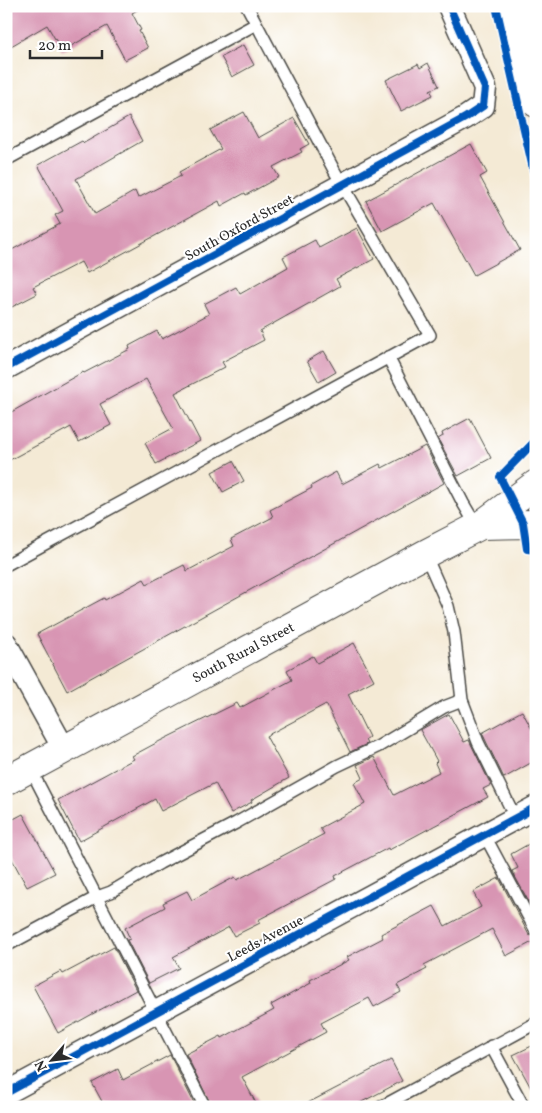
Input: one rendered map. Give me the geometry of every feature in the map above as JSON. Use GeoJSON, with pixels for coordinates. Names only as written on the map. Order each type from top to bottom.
{"type":"FeatureCollection","features":[{"type":"Feature","properties":{"kind":"main road"},"geometry":{"type":"LineString","coordinates":[[514,6],[536,104]]}},
{"type":"Feature","properties":{"kind":"main road","name":"South Rural Street"},"geometry":{"type":"LineString","coordinates":[[6,781],[479,526],[536,484]]}},
{"type":"Feature","properties":{"kind":"main road","name":"South Rural Street"},"geometry":{"type":"LineString","coordinates":[[479,526],[536,524]]}},
{"type":"Feature","properties":{"kind":"street","name":"South Oxford Street"},"geometry":{"type":"LineString","coordinates":[[6,368],[465,118],[483,106],[486,88],[449,6]]}},
{"type":"Feature","properties":{"kind":"street"},"geometry":{"type":"LineString","coordinates":[[6,644],[64,749]]}},
{"type":"Feature","properties":{"kind":"street","name":"Leeds Avenue"},"geometry":{"type":"LineString","coordinates":[[6,1093],[536,807]]}},
{"type":"Feature","properties":{"kind":"lane"},"geometry":{"type":"LineString","coordinates":[[6,565],[430,335],[342,185],[247,6]]}},
{"type":"Feature","properties":{"kind":"lane"},"geometry":{"type":"LineString","coordinates":[[6,160],[256,24]]}},
{"type":"Feature","properties":{"kind":"lane"},"geometry":{"type":"LineString","coordinates":[[388,357],[463,503],[479,526]]}},
{"type":"Feature","properties":{"kind":"lane"},"geometry":{"type":"LineString","coordinates":[[425,554],[448,606],[454,632],[462,700],[478,742],[515,817]]}},
{"type":"Feature","properties":{"kind":"lane"},"geometry":{"type":"LineString","coordinates":[[6,946],[97,896],[111,892],[337,766],[379,746],[444,706],[462,700]]}},
{"type":"Feature","properties":{"kind":"lane"},"geometry":{"type":"LineString","coordinates":[[30,768],[205,1107]]}},
{"type":"Feature","properties":{"kind":"lane"},"geometry":{"type":"LineString","coordinates":[[484,834],[536,930]]}},
{"type":"Feature","properties":{"kind":"lane"},"geometry":{"type":"LineString","coordinates":[[382,1107],[536,1023]]}},
{"type":"Feature","properties":{"kind":"lane"},"geometry":{"type":"LineString","coordinates":[[491,1046],[524,1107]]}},
{"type":"Feature","properties":{"kind":"building"},"geometry":{"type":"Polygon","coordinates":[[[6,6],[144,6],[132,13],[148,48],[125,60],[107,26],[62,51],[47,25],[6,49],[6,6]]]}},
{"type":"Feature","properties":{"kind":"building"},"geometry":{"type":"Polygon","coordinates":[[[243,45],[254,65],[232,77],[221,57],[243,45]]]}},
{"type":"Feature","properties":{"kind":"building"},"geometry":{"type":"Polygon","coordinates":[[[428,63],[439,86],[430,90],[433,95],[401,111],[386,80],[418,64],[420,68],[428,63]]]}},
{"type":"Feature","properties":{"kind":"building"},"geometry":{"type":"Polygon","coordinates":[[[244,112],[258,138],[294,118],[309,144],[300,149],[302,152],[273,167],[279,177],[221,206],[219,201],[87,273],[81,262],[33,287],[37,294],[6,310],[6,253],[60,224],[55,215],[63,211],[38,165],[82,141],[84,143],[129,117],[142,141],[76,179],[95,214],[135,191],[138,198],[181,176],[179,172],[221,149],[210,130],[244,112]]]}},
{"type":"Feature","properties":{"kind":"building"},"geometry":{"type":"Polygon","coordinates":[[[471,144],[487,173],[480,177],[520,250],[474,275],[434,203],[382,231],[366,201],[471,144]]]}},
{"type":"Feature","properties":{"kind":"building"},"geometry":{"type":"Polygon","coordinates":[[[357,228],[374,259],[336,279],[340,286],[260,331],[264,340],[222,362],[225,367],[175,393],[200,441],[156,464],[145,443],[173,428],[146,379],[100,404],[111,425],[79,442],[71,427],[6,462],[6,415],[83,372],[130,349],[129,346],[157,331],[162,339],[209,314],[204,304],[236,287],[240,294],[288,267],[283,257],[315,240],[319,248],[357,228]]]}},
{"type":"Feature","properties":{"kind":"building"},"geometry":{"type":"Polygon","coordinates":[[[324,351],[336,372],[319,382],[307,361],[324,351]]]}},
{"type":"Feature","properties":{"kind":"building"},"geometry":{"type":"Polygon","coordinates":[[[470,418],[491,458],[458,476],[438,439],[443,436],[442,433],[470,418]]]}},
{"type":"Feature","properties":{"kind":"building"},"geometry":{"type":"Polygon","coordinates":[[[425,446],[444,483],[67,691],[37,634],[144,579],[147,584],[184,565],[187,571],[234,546],[231,539],[273,517],[270,510],[312,488],[311,486],[336,472],[342,484],[380,464],[382,468],[425,446]]]}},
{"type":"Feature","properties":{"kind":"building"},"geometry":{"type":"Polygon","coordinates":[[[233,461],[244,481],[223,492],[212,472],[233,461]]]}},
{"type":"Feature","properties":{"kind":"building"},"geometry":{"type":"Polygon","coordinates":[[[354,643],[374,680],[348,694],[369,737],[365,740],[367,744],[350,752],[326,704],[266,736],[289,778],[251,800],[252,802],[231,813],[215,783],[161,811],[155,799],[79,841],[58,800],[134,759],[132,756],[160,741],[237,703],[240,708],[292,680],[287,670],[313,656],[317,663],[354,643]]]}},
{"type":"Feature","properties":{"kind":"building"},"geometry":{"type":"Polygon","coordinates":[[[522,711],[536,737],[536,760],[504,778],[482,733],[522,711]]]}},
{"type":"Feature","properties":{"kind":"building"},"geometry":{"type":"Polygon","coordinates":[[[449,714],[464,742],[469,740],[491,785],[483,789],[488,797],[389,850],[388,848],[335,876],[336,879],[258,920],[260,923],[234,936],[229,927],[173,957],[179,968],[149,983],[127,940],[130,939],[125,928],[165,907],[163,903],[187,891],[192,900],[235,877],[237,880],[324,834],[320,828],[365,804],[354,783],[363,778],[357,765],[374,757],[394,795],[439,772],[435,763],[437,761],[420,730],[449,714]]]}},
{"type":"Feature","properties":{"kind":"building"},"geometry":{"type":"Polygon","coordinates":[[[23,814],[55,873],[27,887],[6,848],[6,823],[23,814]]]}},
{"type":"Feature","properties":{"kind":"building"},"geometry":{"type":"Polygon","coordinates":[[[536,840],[536,915],[512,871],[518,868],[511,854],[536,840]]]}},
{"type":"Feature","properties":{"kind":"building"},"geometry":{"type":"Polygon","coordinates":[[[499,878],[529,935],[536,938],[536,940],[506,956],[492,929],[424,965],[427,969],[397,985],[401,992],[374,1007],[369,998],[321,1023],[326,1032],[242,1077],[258,1107],[212,1107],[186,1054],[221,1036],[222,1038],[274,1010],[271,1005],[311,983],[310,980],[349,960],[347,957],[383,938],[381,934],[434,906],[445,926],[481,907],[473,892],[499,878]]]}},
{"type":"Feature","properties":{"kind":"building"},"geometry":{"type":"Polygon","coordinates":[[[114,947],[136,990],[58,1033],[33,986],[61,971],[63,974],[114,947]]]}},
{"type":"Feature","properties":{"kind":"building"},"geometry":{"type":"Polygon","coordinates":[[[536,1044],[536,1097],[513,1055],[536,1044]]]}},
{"type":"Feature","properties":{"kind":"building"},"geometry":{"type":"Polygon","coordinates":[[[170,1055],[196,1107],[105,1107],[92,1083],[118,1069],[123,1080],[170,1055]]]}},
{"type":"Feature","properties":{"kind":"building"},"geometry":{"type":"Polygon","coordinates":[[[391,1060],[402,1081],[352,1107],[300,1107],[391,1060]]]}},
{"type":"Feature","properties":{"kind":"cycle path"},"geometry":{"type":"LineString","coordinates":[[6,368],[465,118],[483,106],[485,88],[449,6]]}},
{"type":"Feature","properties":{"kind":"cycle path"},"geometry":{"type":"LineString","coordinates":[[496,6],[536,182]]}},
{"type":"Feature","properties":{"kind":"cycle path"},"geometry":{"type":"LineString","coordinates":[[536,440],[500,477],[523,523],[527,549],[536,550]]}},
{"type":"Feature","properties":{"kind":"cycle path"},"geometry":{"type":"LineString","coordinates":[[6,1093],[536,807]]}}]}
